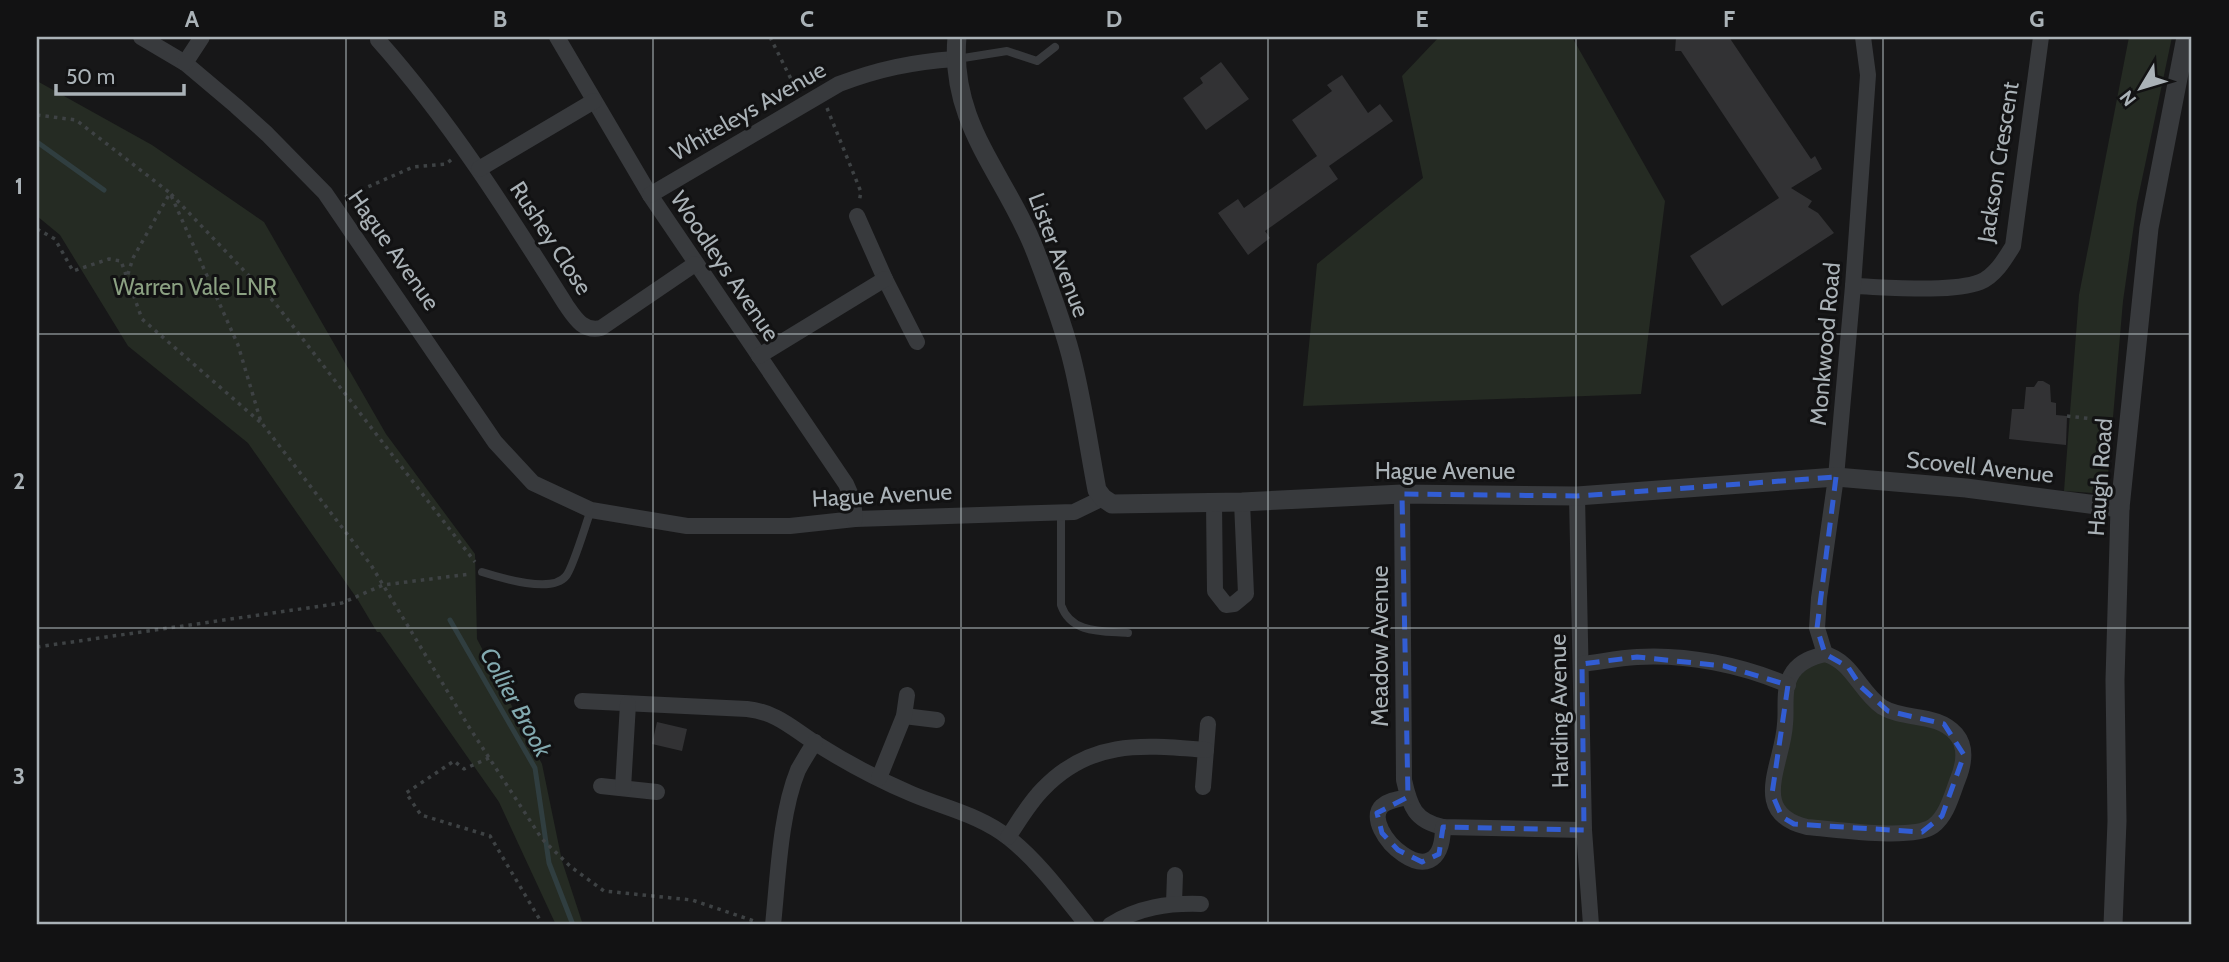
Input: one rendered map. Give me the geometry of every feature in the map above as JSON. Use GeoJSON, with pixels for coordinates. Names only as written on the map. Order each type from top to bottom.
{"type":"FeatureCollection","features":[{"type":"Feature","properties":{"kind":"street","name":"Hague Avenue"},"geometry":{"type":"LineString","coordinates":[[141,37],[185,63],[302,168],[332,203],[495,442],[533,483],[591,510],[687,526],[790,526],[855,519],[1074,512],[1103,498],[1112,504],[1126,505],[1402,494],[1577,496],[1836,477]]}},
{"type":"Feature","properties":{"kind":"street"},"geometry":{"type":"LineString","coordinates":[[185,63],[202,37]]}},
{"type":"Feature","properties":{"kind":"street","name":"Woodleys Avenue"},"geometry":{"type":"LineString","coordinates":[[557,37],[650,195],[846,484],[853,500],[855,519]]}},
{"type":"Feature","properties":{"kind":"street","name":"Lister Avenue"},"geometry":{"type":"LineString","coordinates":[[957,37],[957,82],[968,118],[1035,251],[1073,362],[1097,490],[1103,498]]}},
{"type":"Feature","properties":{"kind":"street","name":"Monkwood Road"},"geometry":{"type":"LineString","coordinates":[[1825,654],[1817,628],[1836,477],[1853,286],[1868,75],[1863,37]]}},
{"type":"Feature","properties":{"kind":"street","name":"Jackson Crescent"},"geometry":{"type":"LineString","coordinates":[[1853,286],[1957,287],[1982,282],[2000,265],[2013,246],[2041,37]]}},
{"type":"Feature","properties":{"kind":"street","name":"Haugh Road"},"geometry":{"type":"LineString","coordinates":[[2113,925],[2117,821],[2115,680],[2120,508],[2149,228],[2186,37]]}},
{"type":"Feature","properties":{"kind":"street","name":"Rushey Close"},"geometry":{"type":"LineString","coordinates":[[378,40],[412,78],[480,169],[566,305],[585,327],[593,330],[601,328],[695,264]]}},
{"type":"Feature","properties":{"kind":"street","name":"Whiteleys Avenue"},"geometry":{"type":"LineString","coordinates":[[650,195],[821,93],[873,71],[911,62],[955,59]]}},
{"type":"Feature","properties":{"kind":"street","name":"Rushey Close"},"geometry":{"type":"LineString","coordinates":[[480,169],[594,101]]}},
{"type":"Feature","properties":{"kind":"street"},"geometry":{"type":"LineString","coordinates":[[857,216],[917,342]]}},
{"type":"Feature","properties":{"kind":"street"},"geometry":{"type":"LineString","coordinates":[[759,356],[885,279]]}},
{"type":"Feature","properties":{"kind":"street","name":"Scovell Avenue"},"geometry":{"type":"LineString","coordinates":[[1836,477],[1966,488],[2120,508]]}},
{"type":"Feature","properties":{"kind":"street","name":"Meadow Avenue"},"geometry":{"type":"LineString","coordinates":[[1402,494],[1404,780],[1408,797]]}},
{"type":"Feature","properties":{"kind":"street","name":"Harding Avenue"},"geometry":{"type":"LineString","coordinates":[[1577,496],[1584,830],[1591,925]]}},
{"type":"Feature","properties":{"kind":"street"},"geometry":{"type":"LineString","coordinates":[[1213,503],[1215,591],[1226,605],[1234,604],[1247,594],[1242,502]]}},
{"type":"Feature","properties":{"kind":"street"},"geometry":{"type":"LineString","coordinates":[[1825,654],[1838,658],[1848,667],[1861,688],[1888,711],[1944,724],[1962,744],[1964,755],[1960,775],[1942,816],[1934,825],[1922,832],[1905,834],[1807,828],[1782,817],[1772,794],[1784,733],[1787,685],[1801,664],[1825,654]]}},
{"type":"Feature","properties":{"kind":"street"},"geometry":{"type":"LineString","coordinates":[[1582,664],[1637,657],[1682,658],[1762,674],[1787,685]]}},
{"type":"Feature","properties":{"kind":"street"},"geometry":{"type":"LineString","coordinates":[[878,778],[904,716],[907,695]]}},
{"type":"Feature","properties":{"kind":"street"},"geometry":{"type":"LineString","coordinates":[[582,701],[763,710],[878,778],[913,794],[942,803],[1008,837],[1040,869],[1087,925]]}},
{"type":"Feature","properties":{"kind":"street"},"geometry":{"type":"LineString","coordinates":[[623,788],[628,704]]}},
{"type":"Feature","properties":{"kind":"street"},"geometry":{"type":"LineString","coordinates":[[904,716],[937,720]]}},
{"type":"Feature","properties":{"kind":"street"},"geometry":{"type":"LineString","coordinates":[[1203,787],[1208,724]]}},
{"type":"Feature","properties":{"kind":"street"},"geometry":{"type":"LineString","coordinates":[[773,925],[781,849],[791,792],[799,769],[815,742]]}},
{"type":"Feature","properties":{"kind":"street"},"geometry":{"type":"LineString","coordinates":[[1008,837],[1043,789],[1080,761],[1122,747],[1206,750]]}},
{"type":"Feature","properties":{"kind":"street"},"geometry":{"type":"LineString","coordinates":[[601,786],[657,792]]}},
{"type":"Feature","properties":{"kind":"street"},"geometry":{"type":"LineString","coordinates":[[1443,827],[1443,845],[1439,854],[1431,861],[1422,862],[1411,859],[1398,850],[1382,833],[1377,823],[1377,813],[1382,806],[1408,797],[1420,817],[1430,824],[1443,827],[1584,830]]}},
{"type":"Feature","properties":{"kind":"street"},"geometry":{"type":"LineString","coordinates":[[1174,903],[1175,874]]}},
{"type":"Feature","properties":{"kind":"street"},"geometry":{"type":"LineString","coordinates":[[1110,925],[1131,913],[1174,903],[1201,904]]}},
{"type":"Feature","properties":{"kind":"lane"},"geometry":{"type":"LineString","coordinates":[[955,59],[1007,51],[1037,61],[1055,47]]}},
{"type":"Feature","properties":{"kind":"lane"},"geometry":{"type":"LineString","coordinates":[[482,572],[509,580],[553,585],[566,576],[591,510]]}},
{"type":"Feature","properties":{"kind":"lane"},"geometry":{"type":"LineString","coordinates":[[1061,512],[1061,605],[1065,615],[1073,624],[1083,629],[1128,633]]}},
{"type":"Feature","properties":{"kind":"path"},"geometry":{"type":"LineString","coordinates":[[770,37],[803,103]]}},
{"type":"Feature","properties":{"kind":"path"},"geometry":{"type":"LineString","coordinates":[[821,93],[861,192],[857,216]]}},
{"type":"Feature","properties":{"kind":"path"},"geometry":{"type":"LineString","coordinates":[[37,115],[76,120],[170,192],[275,303],[482,572]]}},
{"type":"Feature","properties":{"kind":"path"},"geometry":{"type":"LineString","coordinates":[[332,203],[413,167],[446,164],[466,150]]}},
{"type":"Feature","properties":{"kind":"path"},"geometry":{"type":"LineString","coordinates":[[127,277],[132,258],[170,192]]}},
{"type":"Feature","properties":{"kind":"path"},"geometry":{"type":"LineString","coordinates":[[170,192],[238,345],[261,422]]}},
{"type":"Feature","properties":{"kind":"path"},"geometry":{"type":"LineString","coordinates":[[37,229],[55,239],[73,271],[109,259],[121,261],[142,319],[261,422],[371,565],[542,839],[571,867],[604,891],[692,900],[766,925]]}},
{"type":"Feature","properties":{"kind":"path"},"geometry":{"type":"LineString","coordinates":[[2067,416],[2128,423]]}},
{"type":"Feature","properties":{"kind":"path"},"geometry":{"type":"LineString","coordinates":[[37,647],[342,603],[383,585],[482,572]]}},
{"type":"Feature","properties":{"kind":"path"},"geometry":{"type":"LineString","coordinates":[[489,758],[464,769],[454,761],[406,793],[421,815],[490,836],[543,925]]}},
{"type":"Feature","properties":{"kind":"highlighted area"},"geometry":{"type":"Polygon","coordinates":[[[1836,477],[1817,628],[1825,654],[1848,667],[1861,687],[1888,711],[1944,724],[1964,755],[1942,816],[1922,832],[1794,824],[1782,817],[1772,794],[1788,685],[1724,666],[1637,657],[1582,664],[1584,830],[1443,827],[1439,854],[1422,862],[1398,850],[1382,833],[1377,813],[1408,797],[1402,494],[1577,496],[1836,477]]]}},
{"type":"Feature","properties":{"kind":"green space"},"geometry":{"type":"Polygon","coordinates":[[[1439,37],[1572,37],[1665,201],[1641,394],[1303,406],[1317,264],[1423,178],[1402,76],[1439,37]]]}},
{"type":"Feature","properties":{"kind":"green space"},"geometry":{"type":"Polygon","coordinates":[[[2129,37],[2172,37],[2137,203],[2123,301],[2108,475],[2093,493],[2064,491],[2079,295],[2129,37]]]}},
{"type":"Feature","properties":{"kind":"green space","name":"Warren Vale LNR"},"geometry":{"type":"Polygon","coordinates":[[[37,81],[152,145],[264,222],[386,434],[475,554],[477,639],[542,764],[562,861],[583,925],[556,925],[499,802],[380,632],[377,632],[358,600],[248,443],[128,346],[60,235],[37,216],[37,81]]]}},
{"type":"Feature","properties":{"kind":"green space"},"geometry":{"type":"Polygon","coordinates":[[[1825,654],[1874,701],[1929,719],[1962,744],[1942,816],[1922,832],[1782,817],[1773,779],[1788,685],[1825,654]]]}},
{"type":"Feature","properties":{"kind":"building"},"geometry":{"type":"Polygon","coordinates":[[[1676,37],[1729,37],[1811,159],[1815,156],[1822,169],[1791,188],[1812,201],[1808,207],[1818,213],[1834,233],[1722,306],[1690,256],[1779,198],[1681,51],[1675,51],[1676,37]]]}},
{"type":"Feature","properties":{"kind":"building"},"geometry":{"type":"Polygon","coordinates":[[[1221,62],[1249,99],[1206,130],[1183,98],[1203,83],[1200,78],[1221,62]]]}},
{"type":"Feature","properties":{"kind":"building"},"geometry":{"type":"Polygon","coordinates":[[[1342,75],[1368,113],[1380,104],[1393,121],[1329,166],[1338,179],[1265,231],[1270,238],[1248,255],[1218,213],[1238,199],[1244,208],[1317,156],[1292,120],[1332,91],[1327,85],[1342,75]]]}},
{"type":"Feature","properties":{"kind":"building"},"geometry":{"type":"Polygon","coordinates":[[[2038,381],[2050,385],[2051,402],[2056,403],[2056,415],[2067,416],[2066,445],[2009,439],[2012,409],[2024,409],[2026,387],[2034,387],[2038,381]]]}},
{"type":"Feature","properties":{"kind":"building"},"geometry":{"type":"Polygon","coordinates":[[[657,722],[687,729],[682,751],[652,744],[657,722]]]}},
{"type":"Feature","properties":{"kind":"waterway","name":"Collier Brook"},"geometry":{"type":"LineString","coordinates":[[37,142],[104,190]]}},
{"type":"Feature","properties":{"kind":"waterway","name":"Collier Brook"},"geometry":{"type":"LineString","coordinates":[[450,620],[535,768],[549,863],[573,925]]}}]}
